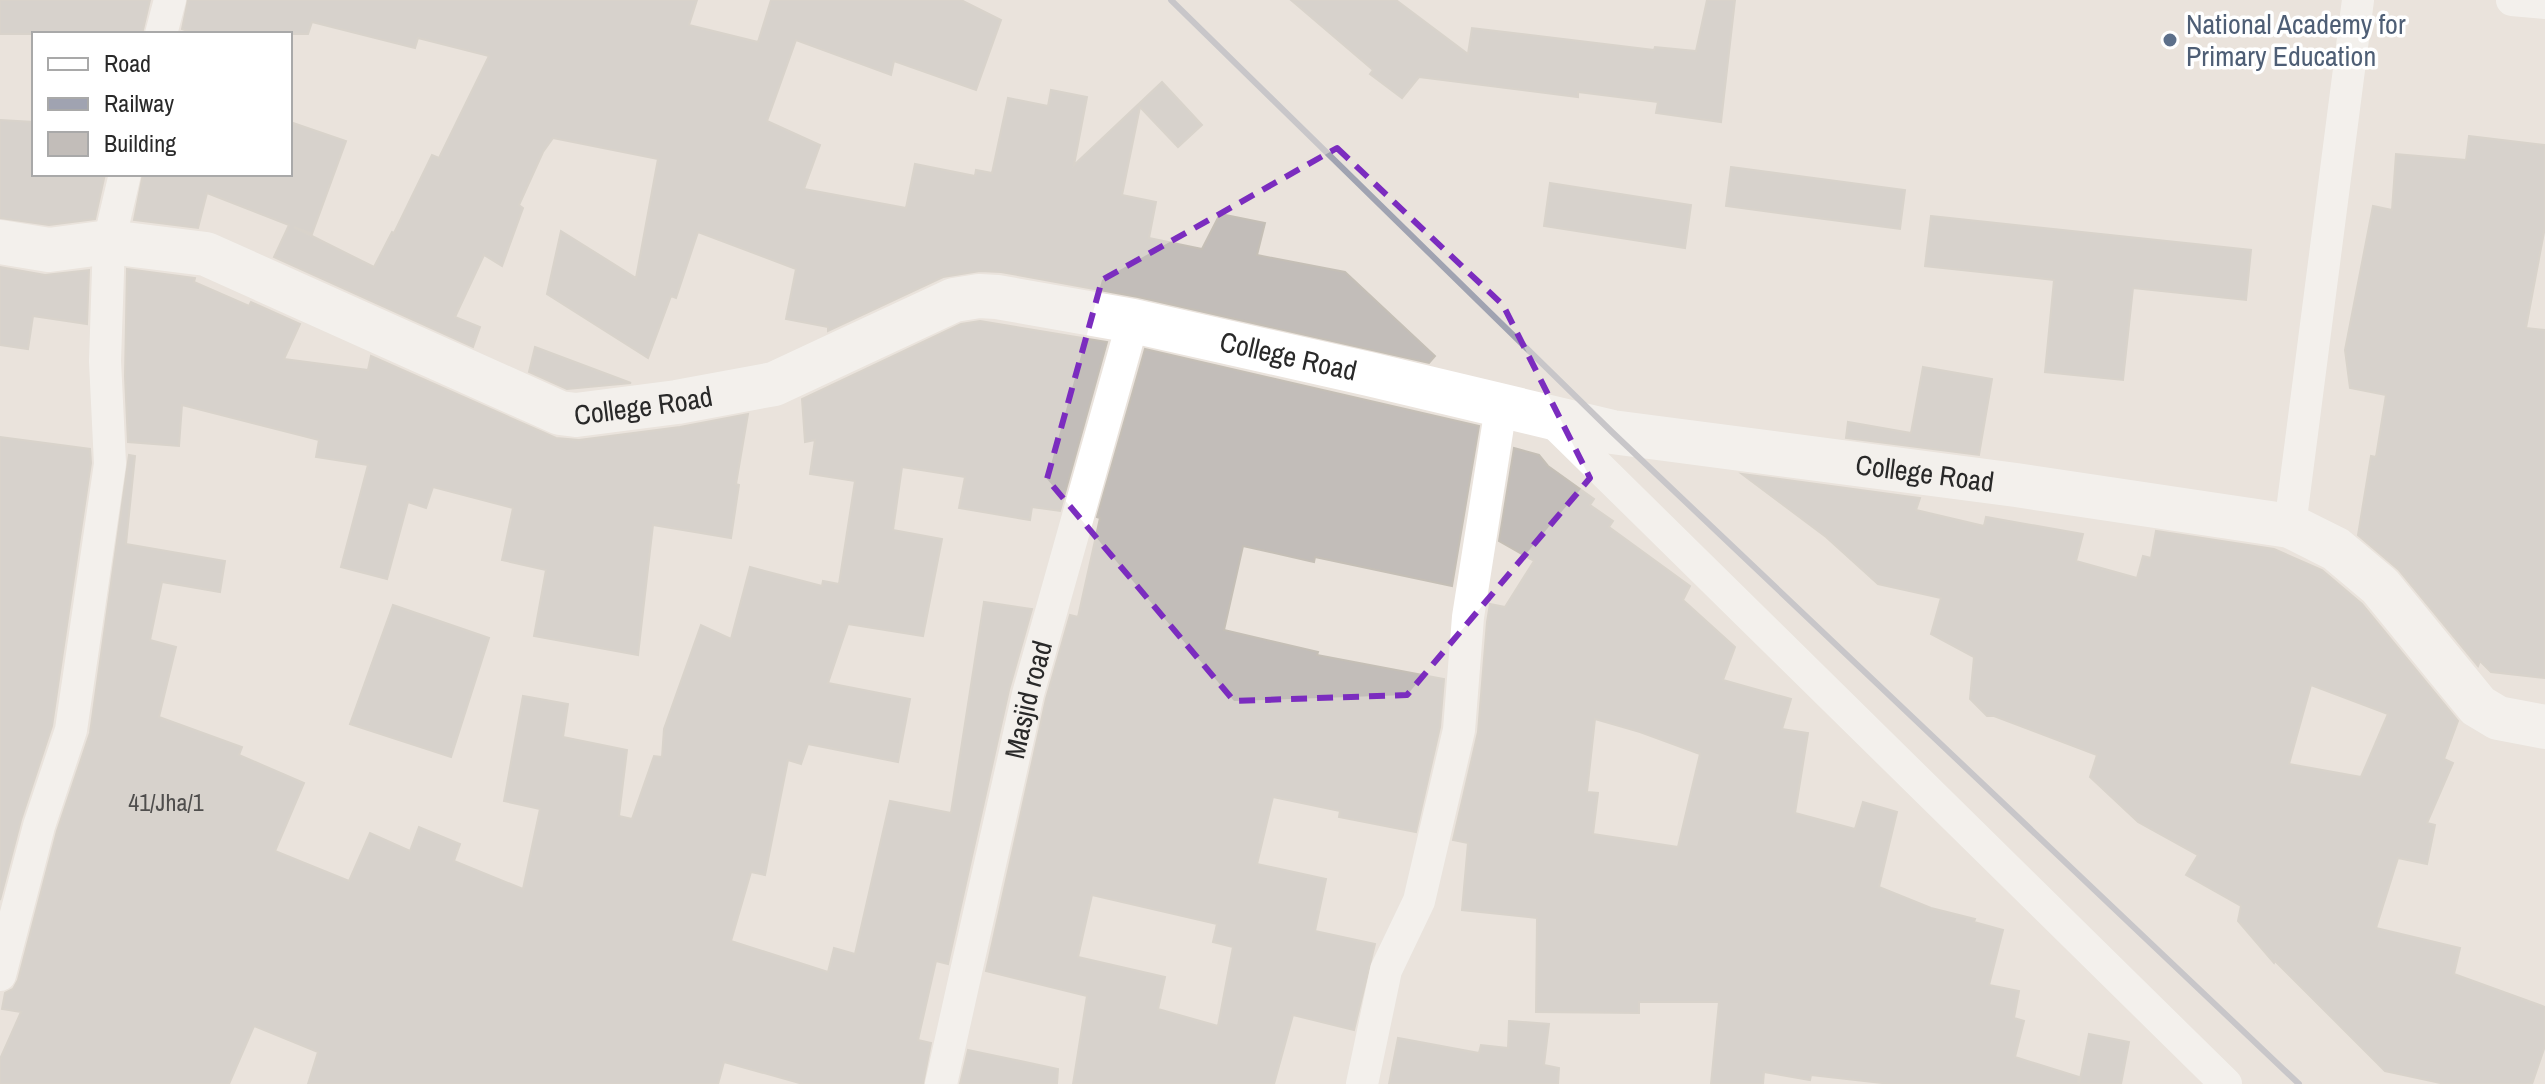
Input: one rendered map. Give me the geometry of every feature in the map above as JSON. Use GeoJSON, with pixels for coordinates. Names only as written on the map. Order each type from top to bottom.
{"type":"FeatureCollection","features":[{"type":"Feature","properties":{"kind":"street"},"geometry":{"type":"LineString","coordinates":[[162,32],[170,0]]}},
{"type":"Feature","properties":{"kind":"street"},"geometry":{"type":"LineString","coordinates":[[2290,526],[2358,0]]}},
{"type":"Feature","properties":{"kind":"street"},"geometry":{"type":"LineString","coordinates":[[2512,0],[2545,3]]}},
{"type":"Feature","properties":{"kind":"street"},"geometry":{"type":"LineString","coordinates":[[1,968],[39,826],[71,730],[110,464],[105,361],[109,242],[125,176]]}},
{"type":"Feature","properties":{"kind":"street","name":"College Road"},"geometry":{"type":"LineString","coordinates":[[0,242],[49,250],[109,242],[206,254],[560,413],[576,415],[677,402],[774,384],[954,300],[997,297],[1133,321],[1612,432],[2016,485],[2290,526],[2336,549],[2380,586],[2478,706],[2498,718],[2545,727]]}},
{"type":"Feature","properties":{"kind":"street","name":"Masjid road"},"geometry":{"type":"LineString","coordinates":[[941,1084],[1028,694],[1133,321]]}},
{"type":"Feature","properties":{"kind":"street"},"geometry":{"type":"LineString","coordinates":[[1362,1084],[1386,970],[1419,901],[1459,730],[1468,617],[1501,407]]}},
{"type":"Feature","properties":{"kind":"street"},"geometry":{"type":"LineString","coordinates":[[1549,418],[2226,1084]]}},
{"type":"Feature","properties":{"kind":"highlighted area"},"geometry":{"type":"Polygon","coordinates":[[[1337,148],[1503,305],[1590,478],[1407,695],[1234,701],[1047,479],[1102,280],[1337,148]]]}},
{"type":"Feature","properties":{"kind":"building"},"geometry":{"type":"Polygon","coordinates":[[[0,0],[150,0],[142,32],[0,34],[0,0]]]}},
{"type":"Feature","properties":{"kind":"building"},"geometry":{"type":"Polygon","coordinates":[[[188,0],[697,0],[689,25],[758,42],[771,0],[961,0],[1001,20],[976,90],[894,61],[891,75],[796,40],[767,121],[820,145],[804,189],[906,208],[915,164],[975,176],[976,170],[992,173],[1008,98],[1048,106],[1051,90],[1087,97],[1074,165],[1162,82],[1202,125],[1178,147],[1140,107],[1122,195],[1156,202],[1149,238],[1202,249],[1220,214],[1265,223],[1257,255],[1345,272],[1435,356],[1429,363],[1138,297],[1001,272],[980,271],[943,277],[828,331],[828,327],[786,319],[796,269],[698,232],[676,298],[671,296],[648,358],[547,294],[561,231],[636,278],[658,159],[553,138],[543,152],[519,205],[523,208],[502,266],[484,255],[455,317],[480,327],[473,347],[274,257],[289,225],[207,193],[198,228],[134,220],[143,176],[292,176],[292,123],[346,141],[312,234],[294,227],[374,267],[432,155],[439,158],[489,56],[418,38],[415,48],[312,22],[308,34],[191,32],[182,29],[188,0]]]}},
{"type":"Feature","properties":{"kind":"building"},"geometry":{"type":"Polygon","coordinates":[[[1291,0],[1396,0],[1468,54],[1472,28],[1654,50],[1655,47],[1696,51],[1707,0],[1735,0],[1721,122],[1656,113],[1658,102],[1578,92],[1578,97],[1419,77],[1402,98],[1370,74],[1373,70],[1291,0]]]}},
{"type":"Feature","properties":{"kind":"building"},"geometry":{"type":"Polygon","coordinates":[[[0,120],[32,122],[32,176],[105,176],[95,219],[49,225],[0,218],[0,120]]]}},
{"type":"Feature","properties":{"kind":"building"},"geometry":{"type":"Polygon","coordinates":[[[2469,136],[2545,145],[2545,227],[2526,328],[2545,330],[2545,678],[2491,672],[2480,661],[2478,666],[2399,570],[2358,535],[2371,456],[2376,457],[2386,395],[2350,388],[2345,350],[2373,206],[2392,210],[2396,154],[2466,160],[2469,136]]]}},
{"type":"Feature","properties":{"kind":"building"},"geometry":{"type":"Polygon","coordinates":[[[1731,167],[1905,190],[1900,229],[1726,206],[1731,167]]]}},
{"type":"Feature","properties":{"kind":"building"},"geometry":{"type":"Polygon","coordinates":[[[1550,183],[1691,205],[1685,248],[1544,226],[1550,183]]]}},
{"type":"Feature","properties":{"kind":"building"},"geometry":{"type":"Polygon","coordinates":[[[1931,216],[2251,250],[2246,300],[2133,288],[2123,380],[2045,372],[2054,280],[1925,266],[1931,216]]]}},
{"type":"Feature","properties":{"kind":"building"},"geometry":{"type":"Polygon","coordinates":[[[0,267],[45,275],[89,270],[87,324],[33,316],[28,349],[0,345],[0,267]]]}},
{"type":"Feature","properties":{"kind":"building"},"geometry":{"type":"Polygon","coordinates":[[[127,269],[195,278],[194,282],[249,306],[251,302],[300,324],[284,359],[368,370],[371,356],[556,438],[579,440],[680,427],[748,414],[731,538],[653,525],[638,655],[534,636],[546,570],[502,560],[513,508],[433,487],[426,508],[408,502],[387,579],[341,567],[368,465],[316,457],[319,440],[182,405],[179,446],[128,442],[125,376],[127,269]]]}},
{"type":"Feature","properties":{"kind":"building"},"geometry":{"type":"Polygon","coordinates":[[[980,321],[1107,342],[1060,511],[1032,507],[1030,520],[959,508],[965,477],[902,467],[893,530],[942,539],[923,636],[848,624],[828,683],[910,699],[898,762],[808,744],[801,764],[788,760],[765,875],[751,872],[731,941],[828,972],[834,948],[855,954],[890,801],[951,813],[984,602],[1032,609],[1009,690],[948,964],[936,961],[918,1040],[931,1043],[923,1084],[803,1084],[724,1062],[718,1084],[308,1084],[318,1052],[254,1026],[229,1084],[0,1084],[0,1059],[21,1012],[2,1009],[5,993],[13,989],[18,980],[57,831],[90,733],[129,455],[135,456],[126,544],[225,561],[220,592],[162,582],[150,640],[176,647],[159,717],[242,747],[239,755],[304,783],[275,851],[349,881],[370,833],[410,851],[419,827],[460,844],[454,861],[523,889],[540,809],[504,801],[523,696],[568,704],[563,737],[627,750],[619,816],[632,819],[654,756],[662,757],[664,729],[701,625],[731,639],[750,567],[822,586],[823,581],[839,584],[855,481],[810,474],[815,440],[805,442],[802,399],[961,324],[980,321]]]}},
{"type":"Feature","properties":{"kind":"building"},"geometry":{"type":"Polygon","coordinates":[[[535,347],[631,383],[567,389],[529,372],[535,347]]]}},
{"type":"Feature","properties":{"kind":"building"},"geometry":{"type":"Polygon","coordinates":[[[1145,349],[1479,426],[1452,586],[1315,557],[1314,562],[1243,546],[1224,630],[1318,652],[1317,655],[1444,679],[1440,727],[1416,832],[1339,817],[1340,811],[1273,797],[1257,864],[1326,879],[1315,931],[1375,944],[1354,1030],[1293,1015],[1274,1084],[1073,1084],[1087,996],[986,971],[1046,699],[1070,615],[1078,617],[1100,518],[1097,517],[1145,349]],[[1092,895],[1078,957],[1165,977],[1158,1009],[1218,1026],[1233,947],[1213,942],[1217,924],[1092,895]]]}},
{"type":"Feature","properties":{"kind":"building"},"geometry":{"type":"Polygon","coordinates":[[[1923,367],[1992,379],[1979,455],[1846,438],[1848,422],[1911,433],[1923,367]]]}},
{"type":"Feature","properties":{"kind":"building"},"geometry":{"type":"Polygon","coordinates":[[[0,437],[90,449],[91,463],[52,726],[21,820],[0,900],[0,437]]]}},
{"type":"Feature","properties":{"kind":"building"},"geometry":{"type":"Polygon","coordinates":[[[1514,448],[1539,455],[1548,466],[1594,499],[1590,505],[1613,521],[1609,527],[1690,586],[1683,600],[1735,647],[1723,680],[1791,699],[1782,729],[1808,733],[1795,813],[1855,829],[1863,802],[1897,812],[1879,887],[1931,908],[2003,930],[1989,985],[2019,991],[2014,1018],[2024,1021],[2015,1057],[2079,1077],[2078,1084],[1891,1084],[1811,1075],[1810,1080],[1764,1072],[1763,1084],[1711,1084],[1719,1002],[1639,1002],[1639,1013],[1536,1012],[1537,918],[1462,910],[1468,843],[1453,840],[1478,732],[1490,604],[1505,607],[1534,561],[1499,541],[1514,448]],[[1595,719],[1587,792],[1598,793],[1593,834],[1678,847],[1700,754],[1595,719]]]}},
{"type":"Feature","properties":{"kind":"building"},"geometry":{"type":"Polygon","coordinates":[[[1742,474],[1920,498],[1916,510],[1984,526],[1986,517],[2083,534],[2076,561],[2137,578],[2143,556],[2151,558],[2156,531],[2274,549],[2322,570],[2362,604],[2458,721],[2444,759],[2453,763],[2427,823],[2435,825],[2427,864],[2398,858],[2376,928],[2460,948],[2454,974],[2545,1007],[2545,1046],[2532,1084],[2445,1084],[2385,1071],[2274,963],[2238,921],[2241,906],[2186,875],[2198,855],[2138,822],[2090,777],[2097,755],[1987,716],[1970,699],[1974,657],[1931,634],[1941,598],[1878,584],[1826,537],[1742,474]],[[2311,685],[2289,764],[2361,777],[2388,714],[2311,685]]]}},
{"type":"Feature","properties":{"kind":"building"},"geometry":{"type":"Polygon","coordinates":[[[393,605],[489,638],[451,757],[350,724],[393,605]]]}},
{"type":"Feature","properties":{"kind":"building"},"geometry":{"type":"Polygon","coordinates":[[[1509,1021],[1549,1024],[1544,1065],[1559,1068],[1558,1084],[1389,1084],[1398,1038],[1479,1053],[1481,1045],[1508,1048],[1509,1021]]]}},
{"type":"Feature","properties":{"kind":"building"},"geometry":{"type":"Polygon","coordinates":[[[2089,1034],[2129,1042],[2121,1084],[2079,1084],[2089,1034]]]}},
{"type":"Feature","properties":{"kind":"building"},"geometry":{"type":"Polygon","coordinates":[[[968,1050],[1058,1069],[1057,1084],[960,1084],[968,1050]]]}},
{"type":"Feature","properties":{"kind":"railway"},"geometry":{"type":"LineString","coordinates":[[1171,0],[1612,432],[2299,1084]]}},
{"type":"Feature","properties":{"kind":"place","name":"National Academy for Primary Education"},"geometry":{"type":"Point","coordinates":[2170,40]}}]}
